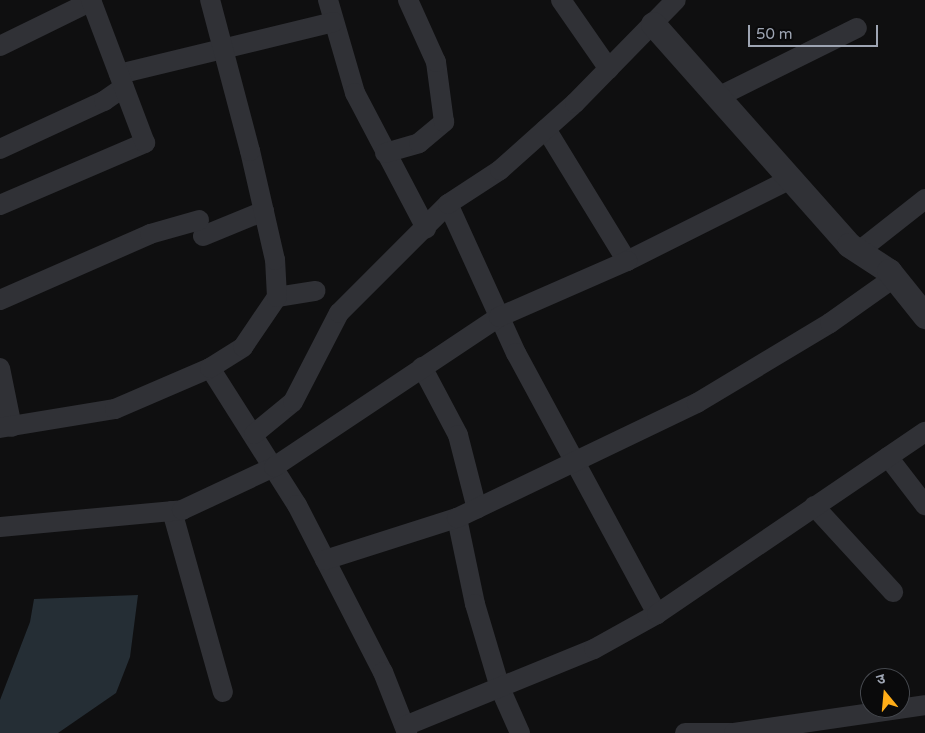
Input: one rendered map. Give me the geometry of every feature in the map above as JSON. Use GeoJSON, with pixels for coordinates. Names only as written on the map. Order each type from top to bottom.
{"type":"FeatureCollection","features":[{"type":"Feature","properties":{"kind":"street"},"geometry":{"type":"LineString","coordinates":[[0,368],[6,427],[115,409],[210,368],[243,347],[277,297],[275,260],[264,211],[210,0]]}},
{"type":"Feature","properties":{"kind":"street"},"geometry":{"type":"LineString","coordinates":[[328,0],[355,93],[426,228]]}},
{"type":"Feature","properties":{"kind":"street"},"geometry":{"type":"LineString","coordinates":[[385,153],[420,143],[444,122],[436,62],[408,0]]}},
{"type":"Feature","properties":{"kind":"street"},"geometry":{"type":"LineString","coordinates":[[561,0],[609,69]]}},
{"type":"Feature","properties":{"kind":"street"},"geometry":{"type":"LineString","coordinates":[[254,434],[293,402],[339,313],[448,204],[500,170],[546,129],[609,69],[676,0]]}},
{"type":"Feature","properties":{"kind":"street"},"geometry":{"type":"LineString","coordinates":[[0,46],[92,1],[145,144],[0,205]]}},
{"type":"Feature","properties":{"kind":"street"},"geometry":{"type":"LineString","coordinates":[[0,149],[104,101],[121,80],[334,22]]}},
{"type":"Feature","properties":{"kind":"street"},"geometry":{"type":"LineString","coordinates":[[653,24],[790,179],[859,251],[895,278],[925,316]]}},
{"type":"Feature","properties":{"kind":"street"},"geometry":{"type":"LineString","coordinates":[[718,97],[857,28]]}},
{"type":"Feature","properties":{"kind":"street"},"geometry":{"type":"LineString","coordinates":[[546,129],[627,261]]}},
{"type":"Feature","properties":{"kind":"street"},"geometry":{"type":"LineString","coordinates":[[0,527],[172,511],[274,467],[499,316],[627,261],[790,179]]}},
{"type":"Feature","properties":{"kind":"street"},"geometry":{"type":"LineString","coordinates":[[859,251],[925,198]]}},
{"type":"Feature","properties":{"kind":"street"},"geometry":{"type":"LineString","coordinates":[[448,204],[499,316],[657,614]]}},
{"type":"Feature","properties":{"kind":"street"},"geometry":{"type":"LineString","coordinates":[[0,300],[150,234],[201,228],[264,211]]}},
{"type":"Feature","properties":{"kind":"street"},"geometry":{"type":"LineString","coordinates":[[326,560],[457,518],[574,460],[697,403],[830,323],[895,278]]}},
{"type":"Feature","properties":{"kind":"street"},"geometry":{"type":"LineString","coordinates":[[277,297],[316,290]]}},
{"type":"Feature","properties":{"kind":"street"},"geometry":{"type":"LineString","coordinates":[[422,366],[458,434],[477,509]]}},
{"type":"Feature","properties":{"kind":"street"},"geometry":{"type":"LineString","coordinates":[[210,368],[274,467],[326,560],[406,729],[594,650],[657,614],[925,432]]}},
{"type":"Feature","properties":{"kind":"street"},"geometry":{"type":"LineString","coordinates":[[888,457],[925,505]]}},
{"type":"Feature","properties":{"kind":"street"},"geometry":{"type":"LineString","coordinates":[[814,506],[893,592]]}},
{"type":"Feature","properties":{"kind":"street"},"geometry":{"type":"LineString","coordinates":[[172,511],[223,692]]}},
{"type":"Feature","properties":{"kind":"street"},"geometry":{"type":"LineString","coordinates":[[457,518],[475,604],[500,688],[520,733]]}},
{"type":"Feature","properties":{"kind":"street"},"geometry":{"type":"LineString","coordinates":[[685,733],[734,733],[925,705]]}},
{"type":"Feature","properties":{"kind":"shaded area"},"geometry":{"type":"Polygon","coordinates":[[[138,595],[130,657],[116,693],[58,733],[0,733],[0,700],[30,622],[34,599],[138,595]]]}}]}
